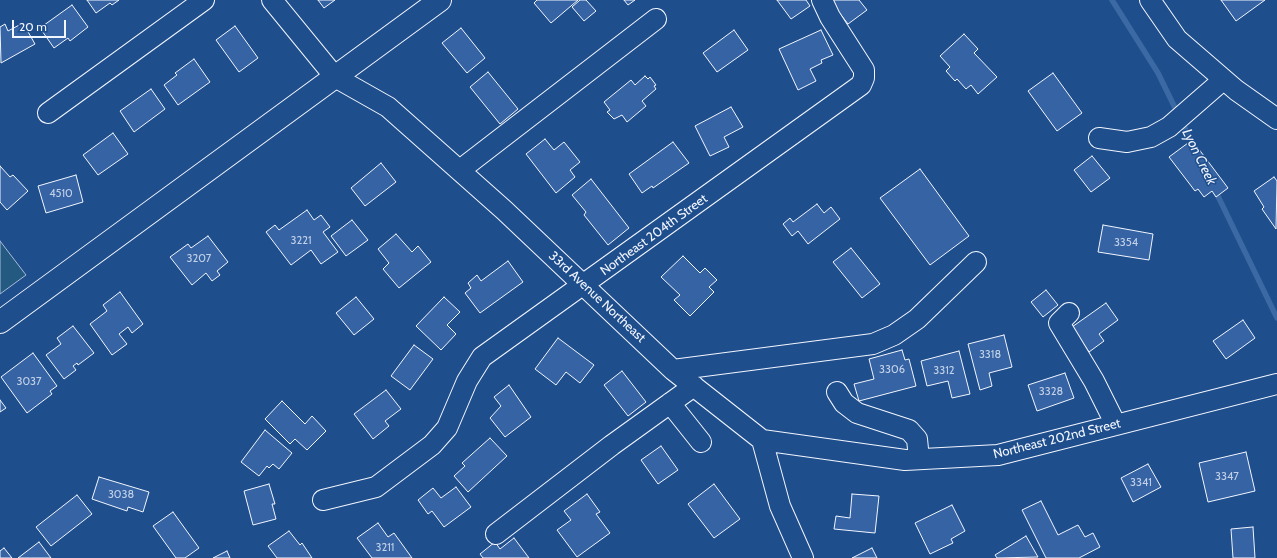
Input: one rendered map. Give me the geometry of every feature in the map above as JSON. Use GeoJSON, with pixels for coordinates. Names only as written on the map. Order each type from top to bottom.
{"type":"FeatureCollection","features":[{"type":"Feature","properties":{"kind":"main road"},"geometry":{"type":"LineString","coordinates":[[0,322],[440,0]]}},
{"type":"Feature","properties":{"kind":"street"},"geometry":{"type":"LineString","coordinates":[[48,113],[204,0]]}},
{"type":"Feature","properties":{"kind":"street"},"geometry":{"type":"LineString","coordinates":[[272,0],[335,77]]}},
{"type":"Feature","properties":{"kind":"street","name":"Northeast 204th Street"},"geometry":{"type":"LineString","coordinates":[[324,500],[376,487],[432,445],[447,428],[468,381],[482,357],[861,85],[864,78],[864,70],[830,17],[822,0]]}},
{"type":"Feature","properties":{"kind":"street"},"geometry":{"type":"LineString","coordinates":[[1150,0],[1177,39],[1236,90],[1277,119]]}},
{"type":"Feature","properties":{"kind":"street"},"geometry":{"type":"LineString","coordinates":[[460,170],[656,18]]}},
{"type":"Feature","properties":{"kind":"street","name":"33rd Avenue Northeast"},"geometry":{"type":"LineString","coordinates":[[335,77],[388,107],[460,170],[673,370],[762,440]]}},
{"type":"Feature","properties":{"kind":"street"},"geometry":{"type":"LineString","coordinates":[[1099,138],[1127,142],[1151,137],[1169,127],[1224,80]]}},
{"type":"Feature","properties":{"kind":"street"},"geometry":{"type":"LineString","coordinates":[[673,370],[873,344],[894,335],[917,319],[976,262]]}},
{"type":"Feature","properties":{"kind":"street"},"geometry":{"type":"LineString","coordinates":[[1069,313],[1059,323],[1094,381],[1116,425]]}},
{"type":"Feature","properties":{"kind":"street","name":"Northeast 202nd Street"},"geometry":{"type":"LineString","coordinates":[[762,440],[905,460],[998,455],[1277,384]]}},
{"type":"Feature","properties":{"kind":"street"},"geometry":{"type":"LineString","coordinates":[[496,534],[694,386]]}},
{"type":"Feature","properties":{"kind":"street"},"geometry":{"type":"LineString","coordinates":[[837,392],[844,403],[857,413],[909,430],[917,439],[919,459]]}},
{"type":"Feature","properties":{"kind":"street"},"geometry":{"type":"LineString","coordinates":[[670,403],[701,442]]}},
{"type":"Feature","properties":{"kind":"street"},"geometry":{"type":"LineString","coordinates":[[762,440],[780,506],[803,558]]}},
{"type":"Feature","properties":{"kind":"shaded area"},"geometry":{"type":"Polygon","coordinates":[[[0,241],[26,275],[0,294],[0,241]]]}},
{"type":"Feature","properties":{"kind":"building"},"geometry":{"type":"Polygon","coordinates":[[[87,0],[119,0],[112,5],[110,3],[96,13],[87,0]]]}},
{"type":"Feature","properties":{"kind":"building"},"geometry":{"type":"Polygon","coordinates":[[[318,0],[335,0],[324,8],[318,0]]]}},
{"type":"Feature","properties":{"kind":"building"},"geometry":{"type":"Polygon","coordinates":[[[537,0],[578,0],[551,23],[534,3],[537,0]]]}},
{"type":"Feature","properties":{"kind":"building"},"geometry":{"type":"Polygon","coordinates":[[[580,0],[586,0],[596,11],[584,21],[572,7],[580,0]]]}},
{"type":"Feature","properties":{"kind":"building"},"geometry":{"type":"Polygon","coordinates":[[[624,0],[635,0],[628,5],[624,0]]]}},
{"type":"Feature","properties":{"kind":"building"},"geometry":{"type":"Polygon","coordinates":[[[777,0],[806,0],[810,6],[791,19],[777,0]]]}},
{"type":"Feature","properties":{"kind":"building"},"geometry":{"type":"Polygon","coordinates":[[[834,0],[859,0],[867,10],[848,24],[831,2],[834,0]]]}},
{"type":"Feature","properties":{"kind":"building"},"geometry":{"type":"Polygon","coordinates":[[[1221,0],[1265,0],[1236,21],[1221,0]]]}},
{"type":"Feature","properties":{"kind":"building"},"geometry":{"type":"Polygon","coordinates":[[[72,5],[88,27],[70,41],[68,38],[54,48],[40,28],[72,5]]]}},
{"type":"Feature","properties":{"kind":"building"},"geometry":{"type":"Polygon","coordinates":[[[23,23],[35,44],[1,63],[0,27],[5,24],[8,31],[23,23]]]}},
{"type":"Feature","properties":{"kind":"building"},"geometry":{"type":"Polygon","coordinates":[[[235,26],[258,58],[239,72],[216,40],[235,26]]]}},
{"type":"Feature","properties":{"kind":"building"},"geometry":{"type":"Polygon","coordinates":[[[461,28],[485,58],[467,73],[442,43],[461,28]]]}},
{"type":"Feature","properties":{"kind":"building"},"geometry":{"type":"Polygon","coordinates":[[[734,30],[748,50],[717,72],[703,53],[734,30]]]}},
{"type":"Feature","properties":{"kind":"building"},"geometry":{"type":"Polygon","coordinates":[[[821,30],[833,55],[821,60],[822,63],[810,69],[816,81],[798,90],[779,49],[821,30]]]}},
{"type":"Feature","properties":{"kind":"building"},"geometry":{"type":"Polygon","coordinates":[[[964,34],[978,49],[974,53],[997,77],[978,94],[971,85],[966,89],[957,79],[955,81],[946,71],[950,67],[940,56],[964,34]]]}},
{"type":"Feature","properties":{"kind":"building"},"geometry":{"type":"Polygon","coordinates":[[[194,59],[210,82],[178,105],[164,85],[177,75],[175,73],[194,59]]]}},
{"type":"Feature","properties":{"kind":"building"},"geometry":{"type":"Polygon","coordinates":[[[488,72],[518,109],[500,124],[470,87],[488,72]]]}},
{"type":"Feature","properties":{"kind":"building"},"geometry":{"type":"Polygon","coordinates":[[[1053,73],[1082,113],[1057,131],[1028,91],[1053,73]]]}},
{"type":"Feature","properties":{"kind":"building"},"geometry":{"type":"Polygon","coordinates":[[[645,76],[648,79],[650,77],[656,85],[654,86],[656,89],[642,101],[646,106],[627,122],[622,115],[614,119],[607,112],[610,110],[604,102],[631,80],[635,85],[645,76]]]}},
{"type":"Feature","properties":{"kind":"building"},"geometry":{"type":"Polygon","coordinates":[[[151,89],[165,109],[134,132],[120,111],[151,89]]]}},
{"type":"Feature","properties":{"kind":"building"},"geometry":{"type":"Polygon","coordinates":[[[731,107],[743,127],[724,137],[729,147],[710,156],[695,126],[731,107]]]}},
{"type":"Feature","properties":{"kind":"building"},"geometry":{"type":"Polygon","coordinates":[[[113,133],[128,154],[98,175],[83,155],[113,133]]]}},
{"type":"Feature","properties":{"kind":"building"},"geometry":{"type":"Polygon","coordinates":[[[545,139],[554,150],[564,142],[580,162],[570,170],[575,177],[556,193],[526,154],[545,139]]]}},
{"type":"Feature","properties":{"kind":"building"},"geometry":{"type":"Polygon","coordinates":[[[1192,140],[1228,188],[1216,197],[1212,191],[1204,197],[1198,189],[1195,191],[1169,157],[1192,140]]]}},
{"type":"Feature","properties":{"kind":"building"},"geometry":{"type":"Polygon","coordinates":[[[673,142],[689,163],[653,188],[652,186],[642,193],[629,174],[673,142]]]}},
{"type":"Feature","properties":{"kind":"building"},"geometry":{"type":"Polygon","coordinates":[[[1092,156],[1110,178],[1091,192],[1074,170],[1092,156]]]}},
{"type":"Feature","properties":{"kind":"building"},"geometry":{"type":"Polygon","coordinates":[[[381,163],[396,182],[365,206],[351,188],[381,163]]]}},
{"type":"Feature","properties":{"kind":"building"},"geometry":{"type":"Polygon","coordinates":[[[0,166],[10,177],[13,175],[28,191],[7,210],[0,202],[0,166]]]}},
{"type":"Feature","properties":{"kind":"building"},"geometry":{"type":"Polygon","coordinates":[[[920,169],[969,236],[930,265],[880,198],[920,169]]]}},
{"type":"Feature","properties":{"kind":"building"},"geometry":{"type":"Polygon","coordinates":[[[76,175],[83,202],[46,213],[38,186],[76,175]]]}},
{"type":"Feature","properties":{"kind":"building"},"geometry":{"type":"Polygon","coordinates":[[[1274,177],[1277,181],[1276,229],[1262,209],[1264,207],[1254,191],[1274,177]]]}},
{"type":"Feature","properties":{"kind":"building"},"geometry":{"type":"Polygon","coordinates":[[[591,179],[629,228],[608,245],[584,215],[586,212],[572,195],[591,179]]]}},
{"type":"Feature","properties":{"kind":"building"},"geometry":{"type":"Polygon","coordinates":[[[817,204],[824,213],[831,207],[840,219],[808,244],[798,231],[792,236],[783,224],[790,218],[793,222],[817,204]]]}},
{"type":"Feature","properties":{"kind":"building"},"geometry":{"type":"Polygon","coordinates":[[[307,210],[314,220],[321,215],[330,227],[323,232],[338,252],[321,264],[311,250],[291,265],[266,232],[275,225],[279,230],[307,210]]]}},
{"type":"Feature","properties":{"kind":"building"},"geometry":{"type":"Polygon","coordinates":[[[352,220],[368,240],[346,256],[331,236],[352,220]]]}},
{"type":"Feature","properties":{"kind":"building"},"geometry":{"type":"Polygon","coordinates":[[[1103,225],[1153,234],[1149,260],[1098,252],[1103,225]]]}},
{"type":"Feature","properties":{"kind":"building"},"geometry":{"type":"Polygon","coordinates":[[[396,234],[412,252],[418,246],[431,262],[399,288],[383,269],[389,263],[378,249],[396,234]]]}},
{"type":"Feature","properties":{"kind":"building"},"geometry":{"type":"Polygon","coordinates":[[[208,236],[228,262],[217,271],[220,275],[212,281],[206,273],[192,285],[170,257],[188,244],[191,248],[208,236]]]}},
{"type":"Feature","properties":{"kind":"building"},"geometry":{"type":"Polygon","coordinates":[[[851,248],[880,284],[862,298],[833,262],[851,248]]]}},
{"type":"Feature","properties":{"kind":"building"},"geometry":{"type":"Polygon","coordinates":[[[683,256],[700,273],[705,268],[717,280],[709,287],[714,292],[690,316],[674,300],[680,295],[661,277],[683,256]]]}},
{"type":"Feature","properties":{"kind":"building"},"geometry":{"type":"Polygon","coordinates":[[[508,261],[523,282],[480,313],[465,293],[471,288],[468,283],[477,275],[481,281],[508,261]]]}},
{"type":"Feature","properties":{"kind":"building"},"geometry":{"type":"Polygon","coordinates":[[[1046,290],[1058,305],[1043,317],[1031,302],[1046,290]]]}},
{"type":"Feature","properties":{"kind":"building"},"geometry":{"type":"Polygon","coordinates":[[[120,292],[143,324],[132,333],[128,327],[119,334],[127,344],[112,355],[90,324],[107,311],[103,305],[120,292]]]}},
{"type":"Feature","properties":{"kind":"building"},"geometry":{"type":"Polygon","coordinates":[[[356,297],[374,319],[354,335],[336,313],[356,297]]]}},
{"type":"Feature","properties":{"kind":"building"},"geometry":{"type":"Polygon","coordinates":[[[444,297],[460,312],[447,325],[456,334],[441,350],[416,326],[444,297]]]}},
{"type":"Feature","properties":{"kind":"building"},"geometry":{"type":"Polygon","coordinates":[[[1106,303],[1118,320],[1099,334],[1104,341],[1089,352],[1072,327],[1106,303]]]}},
{"type":"Feature","properties":{"kind":"building"},"geometry":{"type":"Polygon","coordinates":[[[1243,320],[1255,338],[1226,359],[1213,341],[1243,320]]]}},
{"type":"Feature","properties":{"kind":"building"},"geometry":{"type":"Polygon","coordinates":[[[73,326],[94,353],[78,365],[77,363],[73,366],[76,370],[64,379],[46,355],[61,344],[57,338],[73,326]]]}},
{"type":"Feature","properties":{"kind":"building"},"geometry":{"type":"Polygon","coordinates":[[[1004,335],[1012,367],[989,373],[992,386],[980,390],[968,344],[1004,335]]]}},
{"type":"Feature","properties":{"kind":"building"},"geometry":{"type":"Polygon","coordinates":[[[558,338],[594,365],[580,383],[566,372],[556,385],[535,369],[558,338]]]}},
{"type":"Feature","properties":{"kind":"building"},"geometry":{"type":"Polygon","coordinates":[[[414,345],[433,359],[410,390],[391,376],[414,345]]]}},
{"type":"Feature","properties":{"kind":"building"},"geometry":{"type":"Polygon","coordinates":[[[902,350],[905,360],[909,359],[916,386],[859,401],[854,384],[874,379],[869,359],[902,350]]]}},
{"type":"Feature","properties":{"kind":"building"},"geometry":{"type":"Polygon","coordinates":[[[959,351],[970,394],[952,398],[948,381],[927,386],[921,361],[959,351]]]}},
{"type":"Feature","properties":{"kind":"building"},"geometry":{"type":"Polygon","coordinates":[[[33,353],[57,386],[50,391],[52,394],[27,413],[1,377],[33,353]]]}},
{"type":"Feature","properties":{"kind":"building"},"geometry":{"type":"Polygon","coordinates":[[[622,371],[646,402],[628,416],[604,385],[622,371]]]}},
{"type":"Feature","properties":{"kind":"building"},"geometry":{"type":"Polygon","coordinates":[[[1065,373],[1074,398],[1037,411],[1028,385],[1065,373]]]}},
{"type":"Feature","properties":{"kind":"building"},"geometry":{"type":"Polygon","coordinates":[[[509,385],[531,417],[505,437],[490,418],[501,406],[494,397],[509,385]]]}},
{"type":"Feature","properties":{"kind":"building"},"geometry":{"type":"Polygon","coordinates":[[[386,390],[401,409],[385,421],[389,426],[373,439],[354,414],[386,390]]]}},
{"type":"Feature","properties":{"kind":"building"},"geometry":{"type":"Polygon","coordinates":[[[0,400],[6,408],[0,412],[0,400]]]}},
{"type":"Feature","properties":{"kind":"building"},"geometry":{"type":"Polygon","coordinates":[[[282,401],[305,424],[312,416],[326,431],[307,450],[295,439],[290,444],[265,419],[282,401]]]}},
{"type":"Feature","properties":{"kind":"building"},"geometry":{"type":"Polygon","coordinates":[[[265,430],[292,453],[279,469],[273,464],[269,468],[267,466],[259,476],[241,462],[265,430]]]}},
{"type":"Feature","properties":{"kind":"building"},"geometry":{"type":"Polygon","coordinates":[[[490,438],[507,456],[468,492],[454,476],[465,466],[462,463],[490,438]]]}},
{"type":"Feature","properties":{"kind":"building"},"geometry":{"type":"Polygon","coordinates":[[[661,446],[678,470],[658,484],[641,460],[661,446]]]}},
{"type":"Feature","properties":{"kind":"building"},"geometry":{"type":"Polygon","coordinates":[[[1246,452],[1255,491],[1208,502],[1199,463],[1246,452]]]}},
{"type":"Feature","properties":{"kind":"building"},"geometry":{"type":"Polygon","coordinates":[[[1148,464],[1161,487],[1133,502],[1121,478],[1148,464]]]}},
{"type":"Feature","properties":{"kind":"building"},"geometry":{"type":"Polygon","coordinates":[[[99,477],[149,492],[143,512],[128,507],[127,511],[92,499],[99,477]]]}},
{"type":"Feature","properties":{"kind":"building"},"geometry":{"type":"Polygon","coordinates":[[[269,484],[275,504],[272,504],[276,519],[253,525],[244,491],[269,484]]]}},
{"type":"Feature","properties":{"kind":"building"},"geometry":{"type":"Polygon","coordinates":[[[714,484],[740,519],[714,538],[688,504],[714,484]]]}},
{"type":"Feature","properties":{"kind":"building"},"geometry":{"type":"Polygon","coordinates":[[[456,487],[471,507],[444,527],[432,511],[428,514],[418,500],[433,488],[441,498],[456,487]]]}},
{"type":"Feature","properties":{"kind":"building"},"geometry":{"type":"Polygon","coordinates":[[[587,494],[600,512],[596,514],[610,533],[577,557],[557,530],[571,520],[564,511],[587,494]]]}},
{"type":"Feature","properties":{"kind":"building"},"geometry":{"type":"Polygon","coordinates":[[[852,494],[879,496],[875,533],[834,529],[836,516],[850,518],[852,494]]]}},
{"type":"Feature","properties":{"kind":"building"},"geometry":{"type":"Polygon","coordinates":[[[77,495],[92,514],[51,546],[36,527],[77,495]]]}},
{"type":"Feature","properties":{"kind":"building"},"geometry":{"type":"Polygon","coordinates":[[[1041,501],[1058,535],[1078,525],[1085,537],[1093,533],[1100,547],[1079,558],[1046,558],[1022,510],[1041,501]]]}},
{"type":"Feature","properties":{"kind":"building"},"geometry":{"type":"Polygon","coordinates":[[[952,505],[965,531],[951,539],[953,543],[930,554],[915,523],[952,505]]]}},
{"type":"Feature","properties":{"kind":"building"},"geometry":{"type":"Polygon","coordinates":[[[173,512],[199,548],[185,558],[176,558],[153,526],[173,512]]]}},
{"type":"Feature","properties":{"kind":"building"},"geometry":{"type":"Polygon","coordinates":[[[378,523],[388,537],[394,533],[412,558],[372,558],[357,538],[378,523]]]}},
{"type":"Feature","properties":{"kind":"building"},"geometry":{"type":"Polygon","coordinates":[[[1253,527],[1255,558],[1233,558],[1231,529],[1253,527]]]}},
{"type":"Feature","properties":{"kind":"building"},"geometry":{"type":"Polygon","coordinates":[[[289,531],[300,545],[302,543],[312,558],[277,558],[268,546],[289,531]]]}},
{"type":"Feature","properties":{"kind":"building"},"geometry":{"type":"Polygon","coordinates":[[[1026,536],[1038,557],[997,558],[995,555],[1026,536]]]}},
{"type":"Feature","properties":{"kind":"building"},"geometry":{"type":"Polygon","coordinates":[[[514,538],[529,558],[483,558],[480,554],[495,542],[500,549],[514,538]]]}},
{"type":"Feature","properties":{"kind":"building"},"geometry":{"type":"Polygon","coordinates":[[[39,542],[51,558],[18,558],[39,542]]]}},
{"type":"Feature","properties":{"kind":"building"},"geometry":{"type":"Polygon","coordinates":[[[4,548],[12,558],[0,558],[0,551],[4,548]]]}},
{"type":"Feature","properties":{"kind":"building"},"geometry":{"type":"Polygon","coordinates":[[[872,548],[877,558],[852,558],[872,548]]]}},
{"type":"Feature","properties":{"kind":"building"},"geometry":{"type":"Polygon","coordinates":[[[227,551],[230,558],[213,558],[227,551]]]}},
{"type":"Feature","properties":{"kind":"waterway","name":"Lyon Creek"},"geometry":{"type":"LineString","coordinates":[[1112,0],[1158,73],[1178,114]]}},
{"type":"Feature","properties":{"kind":"waterway","name":"Lyon Creek"},"geometry":{"type":"LineString","coordinates":[[1182,122],[1194,146]]}},
{"type":"Feature","properties":{"kind":"waterway","name":"Lyon Creek"},"geometry":{"type":"LineString","coordinates":[[1215,190],[1277,318]]}}]}
